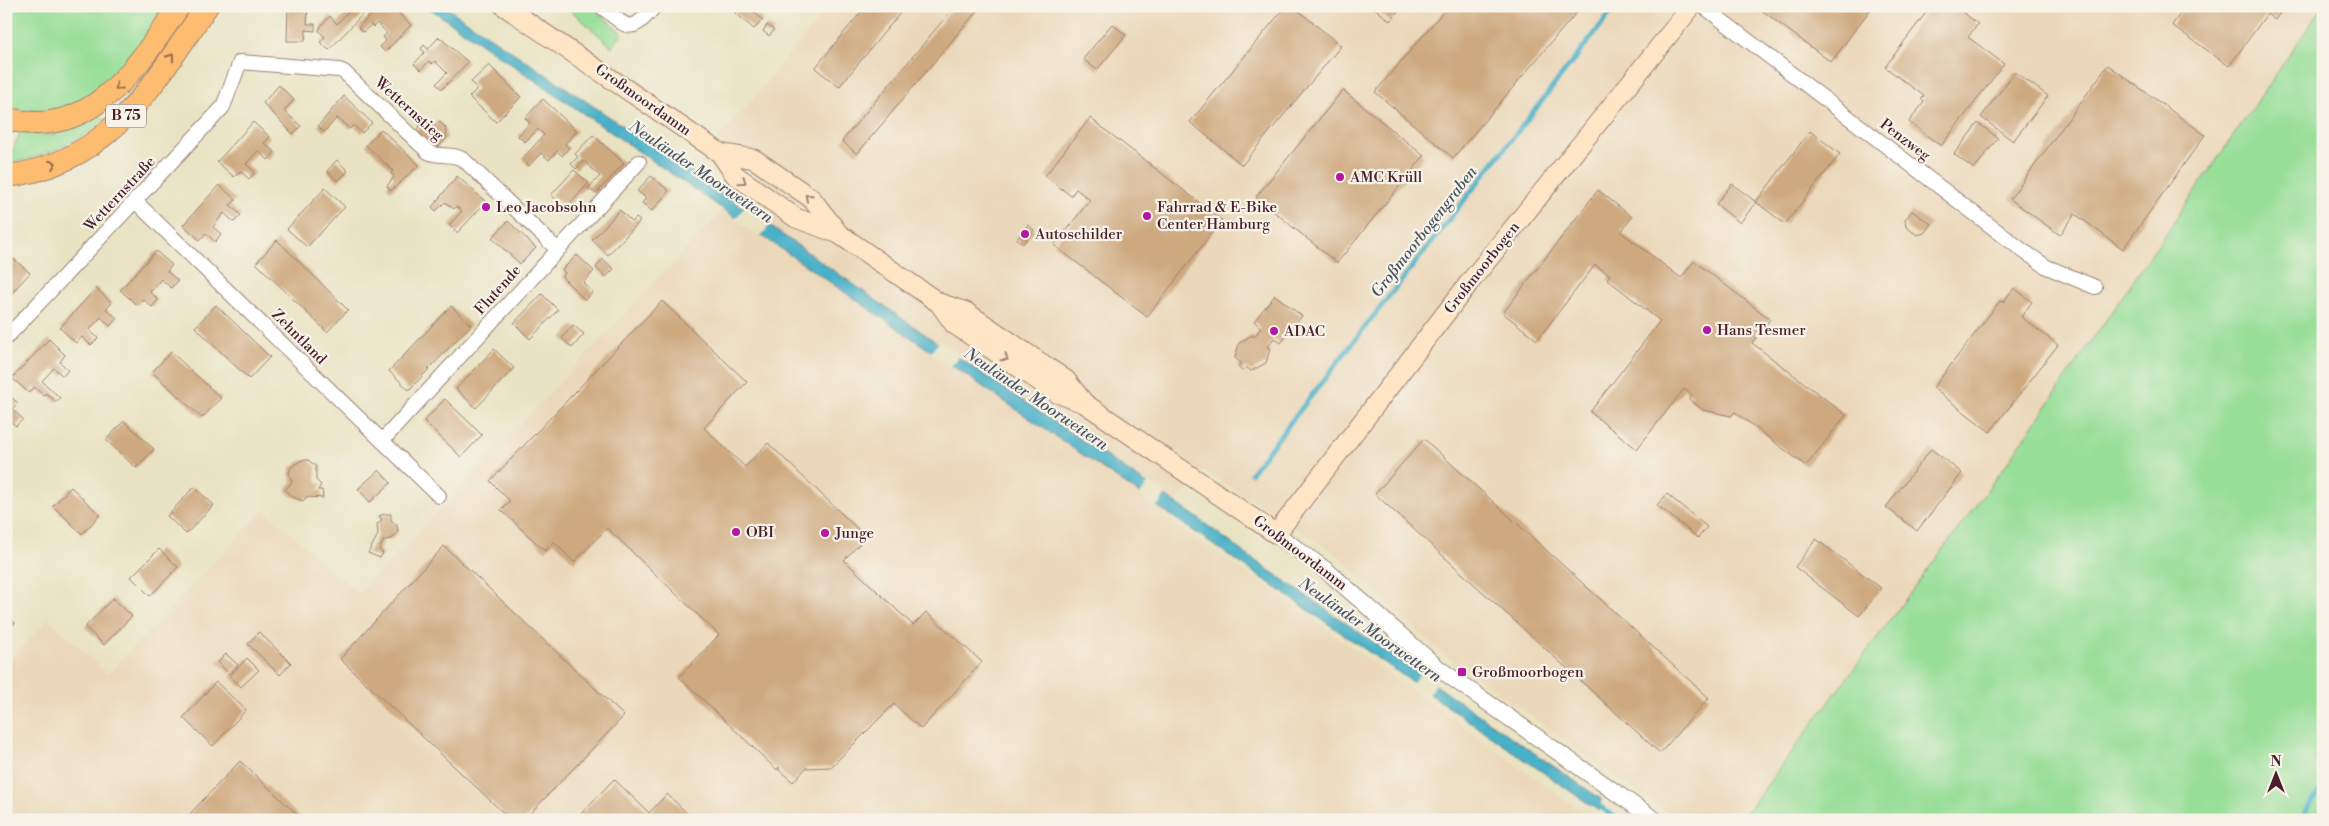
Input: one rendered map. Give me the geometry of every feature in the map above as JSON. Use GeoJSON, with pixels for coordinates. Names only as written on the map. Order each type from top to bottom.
{"type":"FeatureCollection","features":[{"type":"Feature","properties":{"kind":"highway","name":"B 75"},"geometry":{"type":"LineString","coordinates":[[6,118],[26,122],[57,120],[71,116],[99,103],[132,71],[179,6]]}},
{"type":"Feature","properties":{"kind":"highway","name":"B 75"},"geometry":{"type":"LineString","coordinates":[[6,176],[56,164],[83,151],[108,133],[140,100],[207,6]]}},
{"type":"Feature","properties":{"kind":"main road","name":"Großmoordamm"},"geometry":{"type":"LineString","coordinates":[[504,6],[720,153],[734,175],[796,218],[839,234],[939,304],[954,324],[964,331],[1057,393],[1084,403],[1276,534]]}},
{"type":"Feature","properties":{"kind":"main road","name":"Großmoordamm"},"geometry":{"type":"LineString","coordinates":[[515,6],[566,47]]}},
{"type":"Feature","properties":{"kind":"main road","name":"Großmoorbogen"},"geometry":{"type":"LineString","coordinates":[[1276,534],[1469,283],[1692,6]]}},
{"type":"Feature","properties":{"kind":"main road","name":"Großmoordamm"},"geometry":{"type":"LineString","coordinates":[[720,153],[754,159],[812,198],[839,234]]}},
{"type":"Feature","properties":{"kind":"main road","name":"Großmoordamm"},"geometry":{"type":"LineString","coordinates":[[939,304],[966,312],[1066,380],[1084,403]]}},
{"type":"Feature","properties":{"kind":"main road"},"geometry":{"type":"LineString","coordinates":[[964,331],[992,330]]}},
{"type":"Feature","properties":{"kind":"street"},"geometry":{"type":"LineString","coordinates":[[601,6],[624,25],[632,26],[640,24],[655,6]]}},
{"type":"Feature","properties":{"kind":"street","name":"Penzweg"},"geometry":{"type":"LineString","coordinates":[[1703,6],[2022,250],[2047,267],[2095,287]]}},
{"type":"Feature","properties":{"kind":"street","name":"Wetternstraße"},"geometry":{"type":"LineString","coordinates":[[6,338],[136,202],[223,107],[240,62]]}},
{"type":"Feature","properties":{"kind":"street","name":"Wetternstieg"},"geometry":{"type":"LineString","coordinates":[[240,62],[339,70],[344,72],[428,152],[439,156],[453,154],[464,160],[557,249]]}},
{"type":"Feature","properties":{"kind":"street","name":"Flutende"},"geometry":{"type":"LineString","coordinates":[[382,441],[639,162]]}},
{"type":"Feature","properties":{"kind":"street","name":"Zehntland"},"geometry":{"type":"LineString","coordinates":[[136,202],[439,496]]}},
{"type":"Feature","properties":{"kind":"street","name":"Großmoordamm"},"geometry":{"type":"LineString","coordinates":[[1276,534],[1326,570],[1438,668],[1655,820]]}},
{"type":"Feature","properties":{"kind":"shaded area","name":"Großmoorbogen"},"geometry":{"type":"Polygon","coordinates":[[[830,6],[2322,6],[2008,462],[1741,820],[1677,820],[1437,649],[1334,552],[1203,470],[1163,517],[1273,591],[1587,815],[1583,820],[6,820],[6,664],[49,619],[108,674],[264,510],[359,594],[719,215],[760,169],[718,139],[830,6]]]}},
{"type":"Feature","properties":{"kind":"green space"},"geometry":{"type":"Polygon","coordinates":[[[6,6],[168,6],[145,40],[95,94],[59,110],[33,112],[6,107],[6,6]]]}},
{"type":"Feature","properties":{"kind":"green space"},"geometry":{"type":"Polygon","coordinates":[[[566,6],[590,6],[622,33],[612,47],[566,6]]]}},
{"type":"Feature","properties":{"kind":"green space"},"geometry":{"type":"Polygon","coordinates":[[[2323,6],[2323,820],[1741,820],[2008,462],[2323,6]]]}},
{"type":"Feature","properties":{"kind":"green space"},"geometry":{"type":"Polygon","coordinates":[[[99,115],[106,120],[71,142],[33,158],[6,163],[6,157],[10,156],[20,133],[52,135],[99,115]]]}},
{"type":"Feature","properties":{"kind":"water"},"geometry":{"type":"Polygon","coordinates":[[[426,6],[444,6],[717,189],[956,356],[1195,516],[1247,555],[1601,799],[1599,811],[1188,527],[426,6]]]}},
{"type":"Feature","properties":{"kind":"pier"},"geometry":{"type":"Polygon","coordinates":[[[746,206],[771,224],[760,237],[735,219],[746,206]]]}},
{"type":"Feature","properties":{"kind":"pier"},"geometry":{"type":"Polygon","coordinates":[[[940,341],[960,356],[950,367],[930,353],[940,341]]]}},
{"type":"Feature","properties":{"kind":"pier"},"geometry":{"type":"Polygon","coordinates":[[[1149,482],[1167,493],[1156,508],[1139,496],[1149,482]]]}},
{"type":"Feature","properties":{"kind":"pier"},"geometry":{"type":"Polygon","coordinates":[[[1421,672],[1436,683],[1427,696],[1411,685],[1421,672]]]}},
{"type":"Feature","properties":{"kind":"building"},"geometry":{"type":"Polygon","coordinates":[[[288,6],[308,6],[307,24],[315,24],[315,31],[306,30],[305,41],[287,41],[288,6]]]}},
{"type":"Feature","properties":{"kind":"building"},"geometry":{"type":"Polygon","coordinates":[[[353,6],[363,14],[329,50],[320,42],[325,37],[319,31],[321,26],[330,16],[337,24],[353,6]]]}},
{"type":"Feature","properties":{"kind":"building"},"geometry":{"type":"Polygon","coordinates":[[[379,6],[391,6],[411,25],[385,52],[380,47],[386,41],[383,37],[387,33],[377,23],[373,27],[371,25],[363,32],[358,28],[379,6]]]}},
{"type":"Feature","properties":{"kind":"building"},"geometry":{"type":"Polygon","coordinates":[[[741,6],[747,6],[763,20],[754,29],[735,13],[741,6]]]}},
{"type":"Feature","properties":{"kind":"building"},"geometry":{"type":"Polygon","coordinates":[[[866,6],[906,6],[839,87],[815,68],[866,6]]]}},
{"type":"Feature","properties":{"kind":"building"},"geometry":{"type":"Polygon","coordinates":[[[955,6],[981,6],[857,154],[842,141],[955,6]]]}},
{"type":"Feature","properties":{"kind":"building"},"geometry":{"type":"Polygon","coordinates":[[[1286,6],[1293,6],[1341,46],[1242,165],[1190,122],[1286,6]]]}},
{"type":"Feature","properties":{"kind":"building"},"geometry":{"type":"Polygon","coordinates":[[[1372,6],[1402,6],[1390,21],[1372,6]]]}},
{"type":"Feature","properties":{"kind":"building"},"geometry":{"type":"Polygon","coordinates":[[[1448,6],[1582,6],[1453,158],[1375,92],[1448,6]]]}},
{"type":"Feature","properties":{"kind":"building"},"geometry":{"type":"Polygon","coordinates":[[[1756,6],[1873,6],[1831,62],[1756,6]]]}},
{"type":"Feature","properties":{"kind":"building"},"geometry":{"type":"Polygon","coordinates":[[[1931,6],[1955,6],[1978,24],[1968,37],[2004,64],[1941,146],[1909,122],[1924,102],[1921,99],[1924,96],[1885,67],[1931,6]]]}},
{"type":"Feature","properties":{"kind":"building"},"geometry":{"type":"Polygon","coordinates":[[[2186,6],[2285,6],[2275,20],[2267,14],[2229,66],[2172,25],[2186,6]]]}},
{"type":"Feature","properties":{"kind":"building"},"geometry":{"type":"Polygon","coordinates":[[[1112,24],[1126,35],[1097,70],[1083,59],[1112,24]]]}},
{"type":"Feature","properties":{"kind":"building"},"geometry":{"type":"Polygon","coordinates":[[[767,25],[774,30],[769,36],[763,31],[767,25]]]}},
{"type":"Feature","properties":{"kind":"building"},"geometry":{"type":"Polygon","coordinates":[[[439,37],[468,62],[442,89],[436,84],[447,73],[435,61],[432,64],[429,61],[421,70],[414,64],[425,52],[421,49],[424,45],[428,49],[439,37]]]}},
{"type":"Feature","properties":{"kind":"building"},"geometry":{"type":"Polygon","coordinates":[[[489,65],[521,97],[496,122],[469,97],[477,89],[471,82],[489,65]]]}},
{"type":"Feature","properties":{"kind":"building"},"geometry":{"type":"Polygon","coordinates":[[[2108,65],[2205,135],[2123,249],[2075,214],[2060,235],[2010,199],[2108,65]]]}},
{"type":"Feature","properties":{"kind":"building"},"geometry":{"type":"Polygon","coordinates":[[[2015,72],[2048,96],[2013,141],[1981,117],[2015,72]]]}},
{"type":"Feature","properties":{"kind":"building"},"geometry":{"type":"Polygon","coordinates":[[[279,85],[294,100],[284,111],[301,126],[293,134],[263,103],[279,85]]]}},
{"type":"Feature","properties":{"kind":"building","name":"AMC Krüll"},"geometry":{"type":"Polygon","coordinates":[[[1343,90],[1424,156],[1337,263],[1256,197],[1343,90]]]}},
{"type":"Feature","properties":{"kind":"building"},"geometry":{"type":"Polygon","coordinates":[[[344,96],[372,123],[362,133],[353,125],[350,129],[337,118],[324,132],[318,126],[344,96]]]}},
{"type":"Feature","properties":{"kind":"building"},"geometry":{"type":"Polygon","coordinates":[[[543,99],[577,131],[565,144],[569,148],[562,156],[557,151],[549,160],[541,153],[529,166],[522,159],[544,135],[538,129],[525,142],[518,136],[530,123],[525,118],[543,99]]]}},
{"type":"Feature","properties":{"kind":"building","name":"Fahrrad & E-Bike Center Hamburg"},"geometry":{"type":"Polygon","coordinates":[[[1090,118],[1222,220],[1147,317],[1054,245],[1090,200],[1076,189],[1071,196],[1045,176],[1090,118]]]}},
{"type":"Feature","properties":{"kind":"building"},"geometry":{"type":"Polygon","coordinates":[[[428,121],[435,126],[439,121],[445,127],[447,138],[438,147],[431,147],[416,134],[416,130],[421,125],[423,127],[428,121]]]}},
{"type":"Feature","properties":{"kind":"building"},"geometry":{"type":"Polygon","coordinates":[[[253,122],[270,137],[264,143],[275,152],[268,160],[258,151],[246,164],[255,172],[249,179],[240,171],[234,177],[217,162],[253,122]]]}},
{"type":"Feature","properties":{"kind":"building"},"geometry":{"type":"Polygon","coordinates":[[[1978,123],[1998,138],[1974,169],[1954,154],[1978,123]]]}},
{"type":"Feature","properties":{"kind":"building"},"geometry":{"type":"Polygon","coordinates":[[[381,129],[419,165],[391,191],[387,186],[394,177],[391,173],[393,171],[366,145],[381,129]]]}},
{"type":"Feature","properties":{"kind":"building"},"geometry":{"type":"Polygon","coordinates":[[[1810,131],[1840,154],[1785,224],[1756,202],[1810,131]]]}},
{"type":"Feature","properties":{"kind":"building"},"geometry":{"type":"Polygon","coordinates":[[[593,135],[624,163],[596,194],[588,188],[600,176],[584,161],[576,169],[571,164],[578,157],[575,154],[593,135]]]}},
{"type":"Feature","properties":{"kind":"building"},"geometry":{"type":"Polygon","coordinates":[[[337,160],[348,171],[338,181],[327,171],[337,160]]]}},
{"type":"Feature","properties":{"kind":"building"},"geometry":{"type":"Polygon","coordinates":[[[574,170],[589,183],[566,208],[551,195],[574,170]]]}},
{"type":"Feature","properties":{"kind":"building"},"geometry":{"type":"Polygon","coordinates":[[[457,176],[486,202],[457,233],[449,225],[462,211],[456,206],[454,209],[445,202],[436,211],[432,207],[457,176]]]}},
{"type":"Feature","properties":{"kind":"building"},"geometry":{"type":"Polygon","coordinates":[[[651,176],[669,191],[652,211],[642,203],[646,198],[637,191],[651,176]]]}},
{"type":"Feature","properties":{"kind":"building"},"geometry":{"type":"Polygon","coordinates":[[[1732,184],[1756,202],[1740,223],[1716,204],[1732,184]]]}},
{"type":"Feature","properties":{"kind":"building"},"geometry":{"type":"Polygon","coordinates":[[[219,185],[236,200],[230,205],[241,215],[234,222],[224,213],[213,227],[221,234],[215,242],[206,233],[200,240],[183,225],[219,185]]]}},
{"type":"Feature","properties":{"kind":"building"},"geometry":{"type":"Polygon","coordinates":[[[325,188],[345,207],[307,247],[287,229],[325,188]]]}},
{"type":"Feature","properties":{"kind":"building","name":"Hans Tesmer"},"geometry":{"type":"Polygon","coordinates":[[[1598,190],[1632,217],[1621,232],[1681,278],[1694,261],[1770,319],[1752,343],[1846,415],[1806,466],[1735,412],[1731,416],[1703,410],[1689,399],[1692,395],[1684,389],[1637,449],[1590,412],[1660,321],[1607,279],[1610,275],[1595,265],[1537,340],[1503,313],[1598,190]]]}},
{"type":"Feature","properties":{"kind":"building"},"geometry":{"type":"Polygon","coordinates":[[[620,210],[632,222],[636,218],[640,221],[608,255],[592,240],[620,210]]]}},
{"type":"Feature","properties":{"kind":"building"},"geometry":{"type":"Polygon","coordinates":[[[1912,211],[1931,224],[1924,233],[1917,235],[1906,227],[1905,220],[1912,211]]]}},
{"type":"Feature","properties":{"kind":"building"},"geometry":{"type":"Polygon","coordinates":[[[508,221],[536,248],[520,264],[492,238],[508,221]]]}},
{"type":"Feature","properties":{"kind":"building","name":"Autoschilder"},"geometry":{"type":"Polygon","coordinates":[[[1028,225],[1034,230],[1023,244],[1017,239],[1028,225]]]}},
{"type":"Feature","properties":{"kind":"building"},"geometry":{"type":"Polygon","coordinates":[[[277,240],[348,310],[327,332],[256,263],[277,240]]]}},
{"type":"Feature","properties":{"kind":"building"},"geometry":{"type":"Polygon","coordinates":[[[156,251],[172,265],[167,271],[178,281],[171,288],[161,279],[150,292],[158,300],[152,307],[143,299],[137,305],[120,290],[156,251]]]}},
{"type":"Feature","properties":{"kind":"building"},"geometry":{"type":"Polygon","coordinates":[[[577,255],[594,271],[583,283],[593,292],[585,300],[562,277],[565,273],[562,270],[577,255]]]}},
{"type":"Feature","properties":{"kind":"building"},"geometry":{"type":"Polygon","coordinates":[[[14,259],[30,273],[6,299],[6,267],[14,259]]]}},
{"type":"Feature","properties":{"kind":"building"},"geometry":{"type":"Polygon","coordinates":[[[603,259],[614,269],[606,277],[596,268],[603,259]]]}},
{"type":"Feature","properties":{"kind":"building"},"geometry":{"type":"Polygon","coordinates":[[[96,288],[112,303],[106,309],[117,318],[110,326],[101,317],[89,330],[98,338],[91,345],[82,337],[76,343],[60,328],[96,288]]]}},
{"type":"Feature","properties":{"kind":"building"},"geometry":{"type":"Polygon","coordinates":[[[2014,288],[2032,302],[2021,317],[2058,345],[1990,432],[1933,388],[2000,301],[2003,302],[2014,288]]]}},
{"type":"Feature","properties":{"kind":"building"},"geometry":{"type":"Polygon","coordinates":[[[542,294],[558,310],[530,339],[514,323],[542,294]]]}},
{"type":"Feature","properties":{"kind":"building","name":"ADAC"},"geometry":{"type":"Polygon","coordinates":[[[1275,295],[1302,316],[1281,343],[1274,338],[1267,347],[1270,349],[1266,363],[1251,371],[1246,367],[1242,371],[1238,367],[1241,363],[1235,358],[1239,343],[1252,335],[1254,337],[1261,328],[1254,321],[1275,295]]]}},
{"type":"Feature","properties":{"kind":"building","name":"OBI"},"geometry":{"type":"Polygon","coordinates":[[[662,301],[747,382],[704,428],[745,467],[768,443],[866,537],[844,560],[913,625],[926,612],[982,662],[921,729],[894,704],[831,767],[806,768],[793,782],[779,770],[779,767],[777,770],[679,677],[719,635],[607,528],[574,562],[554,542],[545,551],[501,510],[510,501],[490,481],[662,301]]]}},
{"type":"Feature","properties":{"kind":"building"},"geometry":{"type":"Polygon","coordinates":[[[216,305],[270,357],[249,379],[195,327],[216,305]]]}},
{"type":"Feature","properties":{"kind":"building"},"geometry":{"type":"Polygon","coordinates":[[[451,306],[471,325],[409,390],[389,371],[451,306]]]}},
{"type":"Feature","properties":{"kind":"building"},"geometry":{"type":"Polygon","coordinates":[[[573,325],[584,334],[572,348],[562,338],[573,325]]]}},
{"type":"Feature","properties":{"kind":"building"},"geometry":{"type":"Polygon","coordinates":[[[49,339],[65,355],[60,362],[68,370],[63,376],[54,368],[42,381],[60,398],[56,402],[46,393],[44,396],[34,387],[29,393],[12,378],[49,339]]]}},
{"type":"Feature","properties":{"kind":"building"},"geometry":{"type":"Polygon","coordinates":[[[494,349],[514,368],[476,408],[456,389],[494,349]]]}},
{"type":"Feature","properties":{"kind":"building"},"geometry":{"type":"Polygon","coordinates":[[[171,352],[221,398],[202,418],[152,372],[171,352]]]}},
{"type":"Feature","properties":{"kind":"building"},"geometry":{"type":"Polygon","coordinates":[[[6,393],[18,403],[12,409],[23,419],[16,426],[6,418],[6,393]]]}},
{"type":"Feature","properties":{"kind":"building"},"geometry":{"type":"Polygon","coordinates":[[[445,399],[482,435],[461,457],[424,421],[445,399]]]}},
{"type":"Feature","properties":{"kind":"building"},"geometry":{"type":"Polygon","coordinates":[[[124,421],[154,449],[136,468],[106,440],[124,421]]]}},
{"type":"Feature","properties":{"kind":"building"},"geometry":{"type":"Polygon","coordinates":[[[1424,439],[1709,698],[1660,753],[1375,494],[1424,439]]]}},
{"type":"Feature","properties":{"kind":"building"},"geometry":{"type":"Polygon","coordinates":[[[1931,449],[1962,473],[1917,531],[1886,507],[1931,449]]]}},
{"type":"Feature","properties":{"kind":"building"},"geometry":{"type":"Polygon","coordinates":[[[302,460],[308,460],[316,466],[316,480],[321,485],[318,490],[322,490],[323,498],[306,497],[303,501],[291,496],[285,490],[292,482],[289,473],[291,467],[302,460]]]}},
{"type":"Feature","properties":{"kind":"building"},"geometry":{"type":"Polygon","coordinates":[[[379,470],[391,483],[370,502],[358,489],[379,470]]]}},
{"type":"Feature","properties":{"kind":"building"},"geometry":{"type":"Polygon","coordinates":[[[71,487],[100,515],[82,534],[53,506],[71,487]]]}},
{"type":"Feature","properties":{"kind":"building"},"geometry":{"type":"Polygon","coordinates":[[[194,487],[214,505],[186,534],[167,516],[194,487]]]}},
{"type":"Feature","properties":{"kind":"building"},"geometry":{"type":"Polygon","coordinates":[[[1667,494],[1707,527],[1698,538],[1657,505],[1667,494]]]}},
{"type":"Feature","properties":{"kind":"building"},"geometry":{"type":"Polygon","coordinates":[[[391,514],[391,520],[397,525],[398,532],[392,539],[384,540],[379,550],[383,553],[380,558],[368,553],[378,535],[377,524],[382,520],[379,516],[391,514]]]}},
{"type":"Feature","properties":{"kind":"building"},"geometry":{"type":"Polygon","coordinates":[[[1816,539],[1881,588],[1859,616],[1795,567],[1816,539]]]}},
{"type":"Feature","properties":{"kind":"building"},"geometry":{"type":"Polygon","coordinates":[[[444,546],[624,716],[524,820],[511,820],[340,659],[444,546]]]}},
{"type":"Feature","properties":{"kind":"building"},"geometry":{"type":"Polygon","coordinates":[[[159,549],[178,567],[150,596],[131,577],[159,549]]]}},
{"type":"Feature","properties":{"kind":"building"},"geometry":{"type":"Polygon","coordinates":[[[113,598],[132,616],[104,645],[85,627],[113,598]]]}},
{"type":"Feature","properties":{"kind":"building"},"geometry":{"type":"Polygon","coordinates":[[[6,615],[15,623],[6,632],[6,615]]]}},
{"type":"Feature","properties":{"kind":"building"},"geometry":{"type":"Polygon","coordinates":[[[259,632],[291,663],[280,675],[248,644],[259,632]]]}},
{"type":"Feature","properties":{"kind":"building"},"geometry":{"type":"Polygon","coordinates":[[[226,654],[238,665],[229,674],[218,662],[226,654]]]}},
{"type":"Feature","properties":{"kind":"building"},"geometry":{"type":"Polygon","coordinates":[[[247,658],[259,670],[241,687],[230,676],[247,658]]]}},
{"type":"Feature","properties":{"kind":"building"},"geometry":{"type":"Polygon","coordinates":[[[216,682],[246,710],[213,746],[183,718],[216,682]]]}},
{"type":"Feature","properties":{"kind":"building"},"geometry":{"type":"Polygon","coordinates":[[[240,761],[303,820],[184,820],[240,761]]]}},
{"type":"Feature","properties":{"kind":"building"},"geometry":{"type":"Polygon","coordinates":[[[614,779],[649,813],[667,794],[694,820],[575,820],[614,779]]]}},
{"type":"Feature","properties":{"kind":"waterway","name":"Großmoorbogengraben"},"geometry":{"type":"LineString","coordinates":[[1251,473],[1616,6]]}},
{"type":"Feature","properties":{"kind":"waterway"},"geometry":{"type":"LineString","coordinates":[[2300,820],[2323,787]]}},
{"type":"Feature","properties":{"kind":"waterway","name":"Neuländer Moorwettern"},"geometry":{"type":"LineString","coordinates":[[1595,803],[1619,820]]}},
{"type":"Feature","properties":{"kind":"waterway"},"geometry":{"type":"LineString","coordinates":[[1604,820],[1610,813]]}},
{"type":"Feature","properties":{"kind":"place","name":"AMC Krüll"},"geometry":{"type":"Point","coordinates":[1340,177]}},
{"type":"Feature","properties":{"kind":"place","name":"Leo Jacobsohn"},"geometry":{"type":"Point","coordinates":[486,207]}},
{"type":"Feature","properties":{"kind":"place","name":"Fahrrad & E-Bike Center Hamburg"},"geometry":{"type":"Point","coordinates":[1147,216]}},
{"type":"Feature","properties":{"kind":"place","name":"Autoschilder"},"geometry":{"type":"Point","coordinates":[1025,234]}},
{"type":"Feature","properties":{"kind":"place","name":"Hans Tesmer"},"geometry":{"type":"Point","coordinates":[1707,330]}},
{"type":"Feature","properties":{"kind":"place","name":"ADAC"},"geometry":{"type":"Point","coordinates":[1274,331]}},
{"type":"Feature","properties":{"kind":"place","name":"OBI"},"geometry":{"type":"Point","coordinates":[736,532]}},
{"type":"Feature","properties":{"kind":"place","name":"Junge"},"geometry":{"type":"Point","coordinates":[825,533]}},
{"type":"Feature","properties":{"kind":"place","name":"Großmoorbogen"},"geometry":{"type":"Point","coordinates":[1462,672]}}]}
